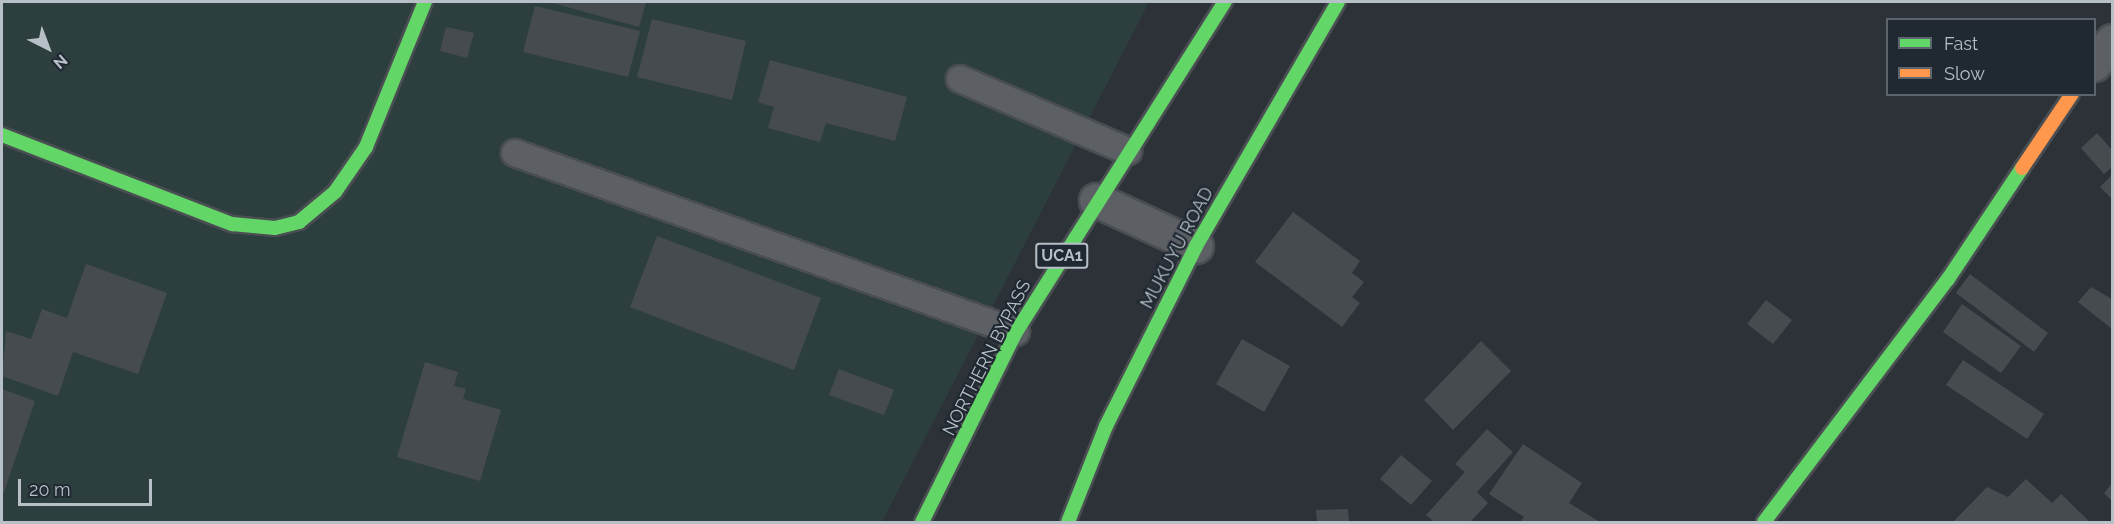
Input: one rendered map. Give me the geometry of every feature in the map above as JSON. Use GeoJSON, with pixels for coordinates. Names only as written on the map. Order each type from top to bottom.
{"type":"FeatureCollection","features":[{"type":"Feature","properties":{"kind":"street"},"geometry":{"type":"LineString","coordinates":[[2,135],[232,224],[275,228],[299,222],[335,192],[366,147],[425,2]]}},
{"type":"Feature","properties":{"kind":"street","name":"NORTHERN BYPASS"},"geometry":{"type":"LineString","coordinates":[[922,522],[1016,332],[1096,200],[1225,2]]}},
{"type":"Feature","properties":{"kind":"street","name":"MUKUYU ROAD"},"geometry":{"type":"LineString","coordinates":[[1068,522],[1106,426],[1196,246],[1338,2]]}},
{"type":"Feature","properties":{"kind":"street"},"geometry":{"type":"LineString","coordinates":[[2096,61],[2112,41]]}},
{"type":"Feature","properties":{"kind":"street"},"geometry":{"type":"LineString","coordinates":[[1764,522],[1948,279],[2071,96]]}},
{"type":"Feature","properties":{"kind":"street"},"geometry":{"type":"LineString","coordinates":[[1096,200],[1196,246]]}},
{"type":"Feature","properties":{"kind":"lane"},"geometry":{"type":"LineString","coordinates":[[960,79],[1128,151]]}},
{"type":"Feature","properties":{"kind":"lane"},"geometry":{"type":"LineString","coordinates":[[515,153],[1016,332]]}},
{"type":"Feature","properties":{"kind":"green space"},"geometry":{"type":"Polygon","coordinates":[[[2,2],[1149,2],[882,522],[2,522],[2,2]]]}},
{"type":"Feature","properties":{"kind":"building"},"geometry":{"type":"Polygon","coordinates":[[[549,2],[646,2],[639,27],[549,2]]]}},
{"type":"Feature","properties":{"kind":"building"},"geometry":{"type":"Polygon","coordinates":[[[535,6],[640,31],[628,77],[523,52],[535,6]]]}},
{"type":"Feature","properties":{"kind":"building"},"geometry":{"type":"Polygon","coordinates":[[[652,19],[746,41],[732,100],[637,77],[652,19]]]}},
{"type":"Feature","properties":{"kind":"building"},"geometry":{"type":"Polygon","coordinates":[[[446,27],[474,33],[467,58],[440,51],[446,27]]]}},
{"type":"Feature","properties":{"kind":"building"},"geometry":{"type":"Polygon","coordinates":[[[770,60],[907,97],[895,141],[826,123],[820,142],[768,128],[774,107],[758,102],[770,60]]]}},
{"type":"Feature","properties":{"kind":"building"},"geometry":{"type":"Polygon","coordinates":[[[2097,133],[2112,150],[2112,167],[2104,174],[2081,148],[2097,133]]]}},
{"type":"Feature","properties":{"kind":"building"},"geometry":{"type":"Polygon","coordinates":[[[2112,175],[2112,199],[2100,187],[2112,175]]]}},
{"type":"Feature","properties":{"kind":"building"},"geometry":{"type":"Polygon","coordinates":[[[1293,212],[1360,261],[1352,273],[1364,282],[1352,297],[1360,303],[1342,327],[1255,262],[1293,212]]]}},
{"type":"Feature","properties":{"kind":"building"},"geometry":{"type":"Polygon","coordinates":[[[657,236],[821,298],[794,370],[630,307],[657,236]]]}},
{"type":"Feature","properties":{"kind":"building"},"geometry":{"type":"Polygon","coordinates":[[[86,264],[167,293],[138,374],[73,352],[58,396],[2,376],[6,331],[31,339],[42,309],[67,318],[86,264]]]}},
{"type":"Feature","properties":{"kind":"building"},"geometry":{"type":"Polygon","coordinates":[[[1970,274],[2048,333],[2034,352],[1956,293],[1970,274]]]}},
{"type":"Feature","properties":{"kind":"building"},"geometry":{"type":"Polygon","coordinates":[[[2091,287],[2112,299],[2112,329],[2078,302],[2091,287]]]}},
{"type":"Feature","properties":{"kind":"building"},"geometry":{"type":"Polygon","coordinates":[[[1766,300],[1792,320],[1773,344],[1747,324],[1766,300]]]}},
{"type":"Feature","properties":{"kind":"building"},"geometry":{"type":"Polygon","coordinates":[[[1962,304],[2021,346],[2001,373],[1943,332],[1962,304]]]}},
{"type":"Feature","properties":{"kind":"building"},"geometry":{"type":"Polygon","coordinates":[[[1242,339],[1290,366],[1264,412],[1216,384],[1242,339]]]}},
{"type":"Feature","properties":{"kind":"building"},"geometry":{"type":"Polygon","coordinates":[[[1481,341],[1511,371],[1453,430],[1424,400],[1481,341]]]}},
{"type":"Feature","properties":{"kind":"building"},"geometry":{"type":"Polygon","coordinates":[[[1963,360],[2044,414],[2027,439],[1946,385],[1963,360]]]}},
{"type":"Feature","properties":{"kind":"building"},"geometry":{"type":"Polygon","coordinates":[[[425,362],[458,372],[454,386],[466,389],[463,399],[501,410],[480,481],[397,457],[425,362]]]}},
{"type":"Feature","properties":{"kind":"building"},"geometry":{"type":"Polygon","coordinates":[[[839,369],[894,390],[884,415],[829,395],[839,369]]]}},
{"type":"Feature","properties":{"kind":"building"},"geometry":{"type":"Polygon","coordinates":[[[2,389],[35,401],[2,498],[2,389]]]}},
{"type":"Feature","properties":{"kind":"building"},"geometry":{"type":"Polygon","coordinates":[[[1487,429],[1513,452],[1477,492],[1488,503],[1470,522],[1434,522],[1426,515],[1465,472],[1455,464],[1487,429]]]}},
{"type":"Feature","properties":{"kind":"building"},"geometry":{"type":"Polygon","coordinates":[[[1523,444],[1582,483],[1569,503],[1600,522],[1520,522],[1524,517],[1489,494],[1523,444]]]}},
{"type":"Feature","properties":{"kind":"building"},"geometry":{"type":"Polygon","coordinates":[[[1401,455],[1432,481],[1411,505],[1380,479],[1401,455]]]}},
{"type":"Feature","properties":{"kind":"building"},"geometry":{"type":"Polygon","coordinates":[[[2026,479],[2052,503],[2061,494],[2089,521],[1953,522],[1987,487],[2008,497],[2026,479]]]}},
{"type":"Feature","properties":{"kind":"building"},"geometry":{"type":"Polygon","coordinates":[[[2112,483],[2112,501],[2104,493],[2112,483]]]}},
{"type":"Feature","properties":{"kind":"building"},"geometry":{"type":"Polygon","coordinates":[[[1348,509],[1349,522],[1317,522],[1316,510],[1348,509]]]}},
{"type":"Feature","properties":{"kind":"traffic: fast"},"geometry":{"type":"LineString","coordinates":[[2,135],[232,224],[275,228],[299,222],[335,192],[366,147],[425,2]]}},
{"type":"Feature","properties":{"kind":"traffic: fast"},"geometry":{"type":"LineString","coordinates":[[922,522],[1016,332],[1225,2]]}},
{"type":"Feature","properties":{"kind":"traffic: fast"},"geometry":{"type":"LineString","coordinates":[[1068,522],[1106,426],[1196,246],[1338,2]]}},
{"type":"Feature","properties":{"kind":"traffic: fast"},"geometry":{"type":"LineString","coordinates":[[1764,522],[1948,279],[2022,168]]}},
{"type":"Feature","properties":{"kind":"traffic: slow"},"geometry":{"type":"LineString","coordinates":[[2022,168],[2071,96]]}}]}
